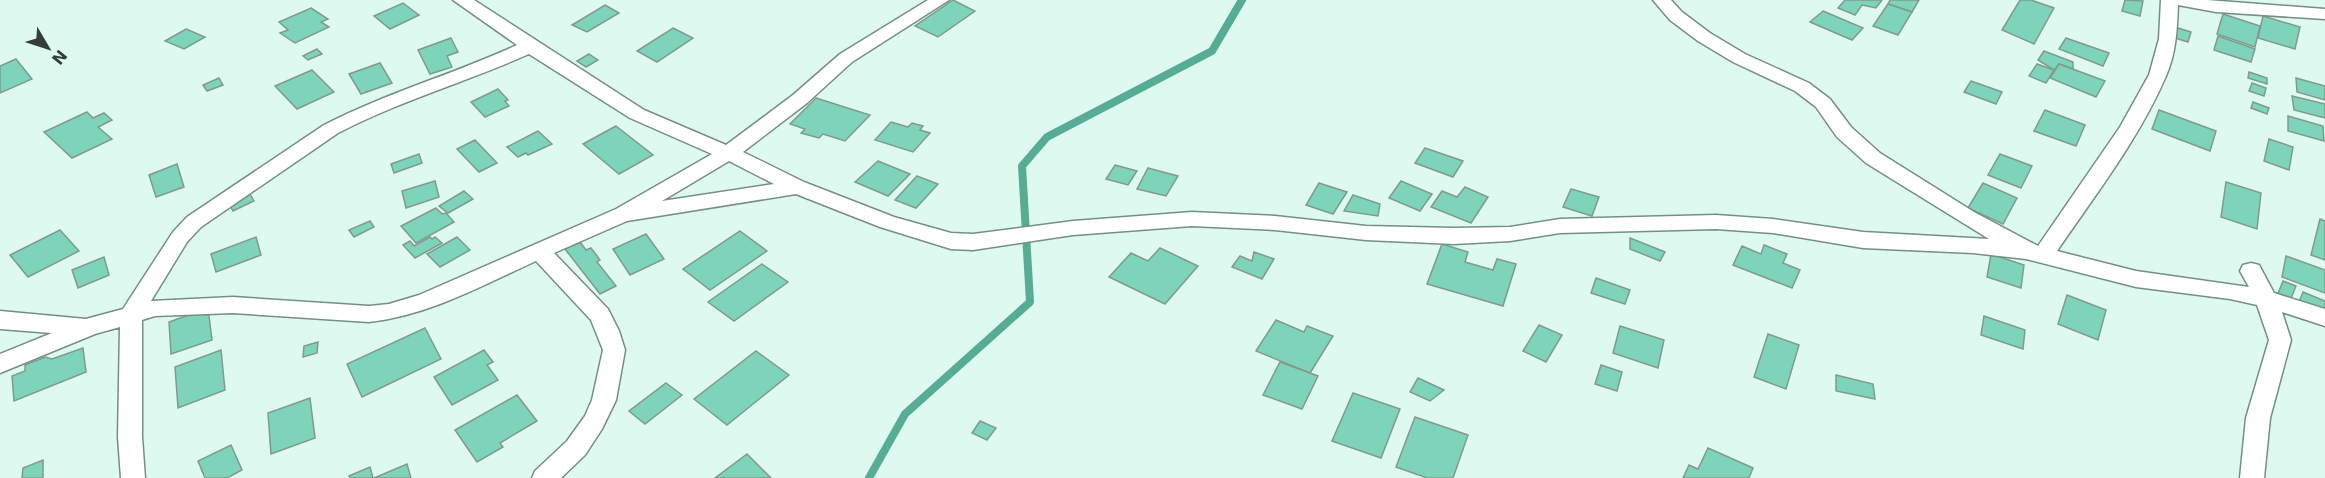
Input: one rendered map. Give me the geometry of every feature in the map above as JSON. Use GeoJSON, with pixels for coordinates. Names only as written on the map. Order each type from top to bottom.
{"type":"FeatureCollection","features":[{"type":"Feature","properties":{"kind":"street"},"geometry":{"type":"LineString","coordinates":[[462,0],[637,114],[756,165],[797,188],[928,235],[951,241],[973,242],[1073,228],[1192,219],[1275,223],[1366,233],[1454,236],[1510,234],[1560,226],[1716,222],[1773,226],[1863,240],[1973,245],[2034,253],[2136,279],[2230,291],[2266,299],[2325,318]]}},
{"type":"Feature","properties":{"kind":"street"},"geometry":{"type":"LineString","coordinates":[[0,364],[89,327],[155,308],[233,305],[369,314],[389,312],[426,301],[623,214],[727,154],[800,99],[846,58],[940,0]]}},
{"type":"Feature","properties":{"kind":"street"},"geometry":{"type":"LineString","coordinates":[[1662,0],[1676,16],[1704,37],[1739,58],[1802,87],[1823,102],[1844,132],[1873,158],[1966,217],[2034,253]]}},
{"type":"Feature","properties":{"kind":"street"},"geometry":{"type":"LineString","coordinates":[[2034,253],[2129,129],[2158,75],[2168,39],[2170,0]]}},
{"type":"Feature","properties":{"kind":"street"},"geometry":{"type":"LineString","coordinates":[[2181,0],[2216,7],[2325,14]]}},
{"type":"Feature","properties":{"kind":"street"},"geometry":{"type":"LineString","coordinates":[[133,478],[130,437],[130,315],[180,237],[194,222],[240,189],[354,117],[480,69],[531,46]]}},
{"type":"Feature","properties":{"kind":"street"},"geometry":{"type":"LineString","coordinates":[[623,214],[797,188]]}},
{"type":"Feature","properties":{"kind":"street"},"geometry":{"type":"LineString","coordinates":[[539,251],[600,315],[614,350],[604,400],[594,422],[576,448],[544,478]]}},
{"type":"Feature","properties":{"kind":"street"},"geometry":{"type":"LineString","coordinates":[[2251,271],[2266,299],[2280,340],[2258,418],[2252,478]]}},
{"type":"Feature","properties":{"kind":"street"},"geometry":{"type":"LineString","coordinates":[[0,321],[89,327]]}},
{"type":"Feature","properties":{"kind":"building"},"geometry":{"type":"Polygon","coordinates":[[[953,0],[975,11],[938,37],[915,26],[953,0]]]}},
{"type":"Feature","properties":{"kind":"building"},"geometry":{"type":"Polygon","coordinates":[[[1845,0],[1882,0],[1876,8],[1862,5],[1855,15],[1838,8],[1845,0]]]}},
{"type":"Feature","properties":{"kind":"building"},"geometry":{"type":"Polygon","coordinates":[[[1890,0],[1919,0],[1912,12],[1888,4],[1890,0]]]}},
{"type":"Feature","properties":{"kind":"building"},"geometry":{"type":"Polygon","coordinates":[[[2020,0],[2031,0],[2054,8],[2034,44],[2002,30],[2020,0]]]}},
{"type":"Feature","properties":{"kind":"building"},"geometry":{"type":"Polygon","coordinates":[[[2125,0],[2143,1],[2140,16],[2122,11],[2125,0]]]}},
{"type":"Feature","properties":{"kind":"building"},"geometry":{"type":"Polygon","coordinates":[[[403,3],[419,15],[390,29],[374,16],[403,3]]]}},
{"type":"Feature","properties":{"kind":"building"},"geometry":{"type":"Polygon","coordinates":[[[1888,4],[1912,12],[1898,35],[1873,26],[1888,4]]]}},
{"type":"Feature","properties":{"kind":"building"},"geometry":{"type":"Polygon","coordinates":[[[605,5],[619,13],[587,32],[572,25],[605,5]]]}},
{"type":"Feature","properties":{"kind":"building"},"geometry":{"type":"Polygon","coordinates":[[[311,8],[328,19],[321,22],[329,27],[295,43],[280,33],[288,30],[279,22],[311,8]]]}},
{"type":"Feature","properties":{"kind":"building"},"geometry":{"type":"Polygon","coordinates":[[[1823,11],[1863,28],[1852,40],[1810,22],[1823,11]]]}},
{"type":"Feature","properties":{"kind":"building"},"geometry":{"type":"Polygon","coordinates":[[[2223,14],[2260,26],[2255,47],[2217,34],[2223,14]]]}},
{"type":"Feature","properties":{"kind":"building"},"geometry":{"type":"Polygon","coordinates":[[[2263,16],[2300,27],[2295,49],[2258,38],[2263,16]]]}},
{"type":"Feature","properties":{"kind":"building"},"geometry":{"type":"Polygon","coordinates":[[[673,28],[693,38],[657,62],[637,51],[673,28]]]}},
{"type":"Feature","properties":{"kind":"building"},"geometry":{"type":"Polygon","coordinates":[[[2178,28],[2191,32],[2188,42],[2175,38],[2178,28]]]}},
{"type":"Feature","properties":{"kind":"building"},"geometry":{"type":"Polygon","coordinates":[[[186,29],[205,37],[184,49],[165,41],[186,29]]]}},
{"type":"Feature","properties":{"kind":"building"},"geometry":{"type":"Polygon","coordinates":[[[2218,36],[2255,49],[2251,62],[2214,50],[2218,36]]]}},
{"type":"Feature","properties":{"kind":"building"},"geometry":{"type":"Polygon","coordinates":[[[451,38],[458,52],[447,56],[452,67],[430,74],[418,50],[451,38]]]}},
{"type":"Feature","properties":{"kind":"building"},"geometry":{"type":"Polygon","coordinates":[[[2066,38],[2109,53],[2103,66],[2059,49],[2066,38]]]}},
{"type":"Feature","properties":{"kind":"building"},"geometry":{"type":"Polygon","coordinates":[[[317,49],[322,54],[308,60],[303,56],[317,49]]]}},
{"type":"Feature","properties":{"kind":"building"},"geometry":{"type":"Polygon","coordinates":[[[2044,51],[2073,62],[2073,69],[2059,64],[2054,70],[2038,60],[2044,51]]]}},
{"type":"Feature","properties":{"kind":"building"},"geometry":{"type":"Polygon","coordinates":[[[589,54],[598,60],[586,67],[577,61],[589,54]]]}},
{"type":"Feature","properties":{"kind":"building"},"geometry":{"type":"Polygon","coordinates":[[[16,59],[32,79],[0,93],[0,66],[16,59]]]}},
{"type":"Feature","properties":{"kind":"building"},"geometry":{"type":"Polygon","coordinates":[[[380,63],[392,83],[361,94],[349,74],[380,63]]]}},
{"type":"Feature","properties":{"kind":"building"},"geometry":{"type":"Polygon","coordinates":[[[2037,64],[2054,70],[2046,83],[2029,76],[2037,64]]]}},
{"type":"Feature","properties":{"kind":"building"},"geometry":{"type":"Polygon","coordinates":[[[2059,64],[2105,81],[2096,97],[2050,78],[2059,64]]]}},
{"type":"Feature","properties":{"kind":"building"},"geometry":{"type":"Polygon","coordinates":[[[312,70],[334,92],[297,109],[275,86],[312,70]]]}},
{"type":"Feature","properties":{"kind":"building"},"geometry":{"type":"Polygon","coordinates":[[[2249,72],[2267,78],[2267,84],[2248,78],[2249,72]]]}},
{"type":"Feature","properties":{"kind":"building"},"geometry":{"type":"Polygon","coordinates":[[[219,78],[223,85],[207,91],[203,85],[219,78]]]}},
{"type":"Feature","properties":{"kind":"building"},"geometry":{"type":"Polygon","coordinates":[[[2296,78],[2325,86],[2325,100],[2297,92],[2296,78]]]}},
{"type":"Feature","properties":{"kind":"building"},"geometry":{"type":"Polygon","coordinates":[[[1971,81],[2002,92],[1996,104],[1964,92],[1971,81]]]}},
{"type":"Feature","properties":{"kind":"building"},"geometry":{"type":"Polygon","coordinates":[[[2252,83],[2266,88],[2264,96],[2249,91],[2252,83]]]}},
{"type":"Feature","properties":{"kind":"building"},"geometry":{"type":"Polygon","coordinates":[[[498,89],[508,100],[505,101],[509,106],[485,117],[471,102],[498,89]]]}},
{"type":"Feature","properties":{"kind":"building"},"geometry":{"type":"Polygon","coordinates":[[[2292,96],[2325,104],[2325,118],[2294,110],[2292,96]]]}},
{"type":"Feature","properties":{"kind":"building"},"geometry":{"type":"Polygon","coordinates":[[[816,98],[870,115],[845,141],[823,134],[819,138],[801,133],[805,129],[790,124],[816,98]]]}},
{"type":"Feature","properties":{"kind":"building"},"geometry":{"type":"Polygon","coordinates":[[[2253,102],[2269,108],[2267,114],[2251,108],[2253,102]]]}},
{"type":"Feature","properties":{"kind":"building"},"geometry":{"type":"Polygon","coordinates":[[[2045,110],[2085,125],[2076,146],[2034,131],[2045,110]]]}},
{"type":"Feature","properties":{"kind":"building"},"geometry":{"type":"Polygon","coordinates":[[[2159,110],[2216,131],[2210,151],[2152,129],[2159,110]]]}},
{"type":"Feature","properties":{"kind":"building"},"geometry":{"type":"Polygon","coordinates":[[[87,112],[93,118],[104,113],[112,120],[98,127],[112,139],[72,158],[44,132],[87,112]]]}},
{"type":"Feature","properties":{"kind":"building"},"geometry":{"type":"Polygon","coordinates":[[[2288,116],[2323,126],[2324,141],[2288,131],[2288,116]]]}},
{"type":"Feature","properties":{"kind":"building"},"geometry":{"type":"Polygon","coordinates":[[[891,122],[908,127],[912,123],[923,126],[920,130],[930,133],[913,152],[875,140],[891,122]]]}},
{"type":"Feature","properties":{"kind":"building"},"geometry":{"type":"Polygon","coordinates":[[[616,126],[653,155],[619,174],[583,144],[616,126]]]}},
{"type":"Feature","properties":{"kind":"building"},"geometry":{"type":"Polygon","coordinates":[[[538,131],[552,144],[518,157],[507,147],[538,131]]]}},
{"type":"Feature","properties":{"kind":"building"},"geometry":{"type":"Polygon","coordinates":[[[2269,139],[2293,147],[2289,170],[2264,161],[2269,139]]]}},
{"type":"Feature","properties":{"kind":"building"},"geometry":{"type":"Polygon","coordinates":[[[475,140],[497,163],[479,172],[457,149],[475,140]]]}},
{"type":"Feature","properties":{"kind":"building"},"geometry":{"type":"Polygon","coordinates":[[[1425,148],[1463,161],[1453,177],[1415,163],[1425,148]]]}},
{"type":"Feature","properties":{"kind":"building"},"geometry":{"type":"Polygon","coordinates":[[[419,154],[422,163],[394,173],[391,164],[419,154]]]}},
{"type":"Feature","properties":{"kind":"building"},"geometry":{"type":"Polygon","coordinates":[[[2000,154],[2032,166],[2021,188],[1988,175],[2000,154]]]}},
{"type":"Feature","properties":{"kind":"building"},"geometry":{"type":"Polygon","coordinates":[[[878,161],[910,174],[888,196],[855,182],[878,161]]]}},
{"type":"Feature","properties":{"kind":"building"},"geometry":{"type":"Polygon","coordinates":[[[177,164],[184,187],[156,197],[149,175],[177,164]]]}},
{"type":"Feature","properties":{"kind":"building"},"geometry":{"type":"Polygon","coordinates":[[[1115,165],[1137,171],[1128,185],[1106,179],[1115,165]]]}},
{"type":"Feature","properties":{"kind":"building"},"geometry":{"type":"Polygon","coordinates":[[[1148,168],[1178,176],[1166,196],[1137,189],[1148,168]]]}},
{"type":"Feature","properties":{"kind":"building"},"geometry":{"type":"Polygon","coordinates":[[[917,176],[938,184],[916,208],[895,200],[917,176]]]}},
{"type":"Feature","properties":{"kind":"building"},"geometry":{"type":"Polygon","coordinates":[[[435,181],[439,197],[406,208],[402,191],[435,181]]]}},
{"type":"Feature","properties":{"kind":"building"},"geometry":{"type":"Polygon","coordinates":[[[1401,181],[1432,194],[1420,211],[1389,198],[1401,181]]]}},
{"type":"Feature","properties":{"kind":"building"},"geometry":{"type":"Polygon","coordinates":[[[2226,182],[2261,193],[2257,229],[2221,217],[2226,182]]]}},
{"type":"Feature","properties":{"kind":"building"},"geometry":{"type":"Polygon","coordinates":[[[1319,183],[1347,192],[1333,214],[1306,205],[1319,183]]]}},
{"type":"Feature","properties":{"kind":"building"},"geometry":{"type":"Polygon","coordinates":[[[1983,183],[2017,198],[2003,224],[1968,208],[1983,183]]]}},
{"type":"Feature","properties":{"kind":"building"},"geometry":{"type":"Polygon","coordinates":[[[1465,187],[1488,197],[1471,223],[1431,207],[1442,191],[1457,197],[1465,187]]]}},
{"type":"Feature","properties":{"kind":"building"},"geometry":{"type":"Polygon","coordinates":[[[1571,189],[1599,197],[1592,216],[1563,207],[1571,189]]]}},
{"type":"Feature","properties":{"kind":"building"},"geometry":{"type":"Polygon","coordinates":[[[464,191],[473,199],[448,213],[439,206],[464,191]]]}},
{"type":"Feature","properties":{"kind":"building"},"geometry":{"type":"Polygon","coordinates":[[[250,194],[254,201],[233,211],[229,204],[250,194]]]}},
{"type":"Feature","properties":{"kind":"building"},"geometry":{"type":"Polygon","coordinates":[[[1353,195],[1380,204],[1378,216],[1344,211],[1353,195]]]}},
{"type":"Feature","properties":{"kind":"building"},"geometry":{"type":"Polygon","coordinates":[[[436,208],[442,214],[446,213],[454,222],[416,243],[401,226],[436,208]]]}},
{"type":"Feature","properties":{"kind":"building"},"geometry":{"type":"Polygon","coordinates":[[[2320,219],[2325,221],[2325,260],[2311,255],[2320,219]]]}},
{"type":"Feature","properties":{"kind":"building"},"geometry":{"type":"Polygon","coordinates":[[[370,221],[374,227],[354,237],[349,230],[370,221]]]}},
{"type":"Feature","properties":{"kind":"building"},"geometry":{"type":"Polygon","coordinates":[[[60,230],[79,251],[28,277],[10,255],[60,230]]]}},
{"type":"Feature","properties":{"kind":"building"},"geometry":{"type":"Polygon","coordinates":[[[740,231],[767,251],[710,290],[683,269],[740,231]]]}},
{"type":"Feature","properties":{"kind":"building"},"geometry":{"type":"Polygon","coordinates":[[[646,234],[664,259],[630,275],[613,249],[646,234]]]}},
{"type":"Feature","properties":{"kind":"building"},"geometry":{"type":"Polygon","coordinates":[[[256,237],[261,255],[216,272],[211,254],[256,237]]]}},
{"type":"Feature","properties":{"kind":"building"},"geometry":{"type":"Polygon","coordinates":[[[430,237],[432,239],[435,237],[442,243],[415,258],[403,245],[410,241],[414,246],[430,237]]]}},
{"type":"Feature","properties":{"kind":"building"},"geometry":{"type":"Polygon","coordinates":[[[457,237],[470,250],[440,267],[427,254],[457,237]]]}},
{"type":"Feature","properties":{"kind":"building"},"geometry":{"type":"Polygon","coordinates":[[[1630,238],[1665,252],[1660,261],[1630,249],[1630,238]]]}},
{"type":"Feature","properties":{"kind":"building"},"geometry":{"type":"Polygon","coordinates":[[[580,242],[586,250],[591,248],[600,260],[597,262],[616,286],[600,294],[565,249],[580,242]]]}},
{"type":"Feature","properties":{"kind":"building"},"geometry":{"type":"Polygon","coordinates":[[[1442,244],[1468,252],[1465,262],[1493,270],[1497,259],[1516,264],[1503,306],[1427,284],[1442,244]]]}},
{"type":"Feature","properties":{"kind":"building"},"geometry":{"type":"Polygon","coordinates":[[[1764,245],[1787,254],[1783,263],[1800,270],[1792,288],[1733,265],[1742,246],[1761,254],[1764,245]]]}},
{"type":"Feature","properties":{"kind":"building"},"geometry":{"type":"Polygon","coordinates":[[[1160,248],[1198,266],[1165,304],[1109,277],[1131,253],[1148,261],[1160,248]]]}},
{"type":"Feature","properties":{"kind":"building"},"geometry":{"type":"Polygon","coordinates":[[[1254,252],[1274,259],[1262,279],[1232,267],[1240,256],[1252,261],[1254,252]]]}},
{"type":"Feature","properties":{"kind":"building"},"geometry":{"type":"Polygon","coordinates":[[[1991,254],[2024,265],[2021,288],[1987,277],[1991,254]]]}},
{"type":"Feature","properties":{"kind":"building"},"geometry":{"type":"Polygon","coordinates":[[[2286,256],[2325,270],[2325,293],[2282,277],[2286,256]]]}},
{"type":"Feature","properties":{"kind":"building"},"geometry":{"type":"Polygon","coordinates":[[[104,257],[109,275],[78,288],[72,270],[104,257]]]}},
{"type":"Feature","properties":{"kind":"building"},"geometry":{"type":"Polygon","coordinates":[[[762,264],[788,282],[734,321],[708,302],[762,264]]]}},
{"type":"Feature","properties":{"kind":"building"},"geometry":{"type":"Polygon","coordinates":[[[1596,278],[1630,290],[1625,304],[1591,293],[1596,278]]]}},
{"type":"Feature","properties":{"kind":"building"},"geometry":{"type":"Polygon","coordinates":[[[2283,281],[2296,286],[2290,301],[2277,296],[2283,281]]]}},
{"type":"Feature","properties":{"kind":"building"},"geometry":{"type":"Polygon","coordinates":[[[2303,292],[2325,301],[2325,313],[2299,302],[2303,292]]]}},
{"type":"Feature","properties":{"kind":"building"},"geometry":{"type":"Polygon","coordinates":[[[2067,295],[2106,310],[2098,340],[2058,324],[2067,295]]]}},
{"type":"Feature","properties":{"kind":"building"},"geometry":{"type":"Polygon","coordinates":[[[208,308],[212,340],[171,354],[169,322],[208,308]]]}},
{"type":"Feature","properties":{"kind":"building"},"geometry":{"type":"Polygon","coordinates":[[[1984,316],[2025,330],[2023,349],[1981,335],[1984,316]]]}},
{"type":"Feature","properties":{"kind":"building"},"geometry":{"type":"Polygon","coordinates":[[[1276,320],[1304,332],[1307,326],[1333,336],[1310,373],[1256,351],[1276,320]]]}},
{"type":"Feature","properties":{"kind":"building"},"geometry":{"type":"Polygon","coordinates":[[[1539,325],[1562,335],[1546,362],[1523,351],[1539,325]]]}},
{"type":"Feature","properties":{"kind":"building"},"geometry":{"type":"Polygon","coordinates":[[[1620,326],[1664,340],[1658,368],[1613,353],[1620,326]]]}},
{"type":"Feature","properties":{"kind":"building"},"geometry":{"type":"Polygon","coordinates":[[[425,328],[441,359],[362,397],[347,364],[425,328]]]}},
{"type":"Feature","properties":{"kind":"building"},"geometry":{"type":"Polygon","coordinates":[[[1768,334],[1799,345],[1786,389],[1754,377],[1768,334]]]}},
{"type":"Feature","properties":{"kind":"building"},"geometry":{"type":"Polygon","coordinates":[[[318,342],[317,353],[303,357],[304,346],[318,342]]]}},
{"type":"Feature","properties":{"kind":"building"},"geometry":{"type":"Polygon","coordinates":[[[83,348],[86,372],[14,401],[12,376],[25,371],[25,365],[45,357],[52,359],[83,348]]]}},
{"type":"Feature","properties":{"kind":"building"},"geometry":{"type":"Polygon","coordinates":[[[221,350],[225,390],[178,408],[175,367],[221,350]]]}},
{"type":"Feature","properties":{"kind":"building"},"geometry":{"type":"Polygon","coordinates":[[[484,350],[493,362],[487,365],[498,380],[452,405],[434,377],[484,350]]]}},
{"type":"Feature","properties":{"kind":"building"},"geometry":{"type":"Polygon","coordinates":[[[756,351],[789,375],[727,425],[694,399],[756,351]]]}},
{"type":"Feature","properties":{"kind":"building"},"geometry":{"type":"Polygon","coordinates":[[[1280,362],[1318,376],[1302,409],[1263,395],[1280,362]]]}},
{"type":"Feature","properties":{"kind":"building"},"geometry":{"type":"Polygon","coordinates":[[[1601,365],[1622,372],[1617,391],[1595,384],[1601,365]]]}},
{"type":"Feature","properties":{"kind":"building"},"geometry":{"type":"Polygon","coordinates":[[[1836,375],[1873,384],[1875,399],[1836,391],[1836,375]]]}},
{"type":"Feature","properties":{"kind":"building"},"geometry":{"type":"Polygon","coordinates":[[[1418,378],[1444,390],[1430,401],[1410,392],[1418,378]]]}},
{"type":"Feature","properties":{"kind":"building"},"geometry":{"type":"Polygon","coordinates":[[[666,383],[682,395],[645,424],[629,411],[666,383]]]}},
{"type":"Feature","properties":{"kind":"building"},"geometry":{"type":"Polygon","coordinates":[[[1353,393],[1400,409],[1381,458],[1332,441],[1353,393]]]}},
{"type":"Feature","properties":{"kind":"building"},"geometry":{"type":"Polygon","coordinates":[[[517,395],[537,421],[500,443],[503,447],[477,462],[455,430],[517,395]]]}},
{"type":"Feature","properties":{"kind":"building"},"geometry":{"type":"Polygon","coordinates":[[[310,398],[315,438],[271,454],[268,413],[310,398]]]}},
{"type":"Feature","properties":{"kind":"building"},"geometry":{"type":"Polygon","coordinates":[[[1415,417],[1468,435],[1453,478],[1427,478],[1396,467],[1415,417]]]}},
{"type":"Feature","properties":{"kind":"building"},"geometry":{"type":"Polygon","coordinates":[[[980,421],[996,428],[987,440],[972,433],[980,421]]]}},
{"type":"Feature","properties":{"kind":"building"},"geometry":{"type":"Polygon","coordinates":[[[231,445],[242,470],[227,478],[205,478],[198,461],[231,445]]]}},
{"type":"Feature","properties":{"kind":"building"},"geometry":{"type":"Polygon","coordinates":[[[1708,448],[1753,468],[1749,478],[1683,478],[1689,465],[1698,469],[1708,448]]]}},
{"type":"Feature","properties":{"kind":"building"},"geometry":{"type":"Polygon","coordinates":[[[747,454],[771,478],[715,478],[747,454]]]}},
{"type":"Feature","properties":{"kind":"building"},"geometry":{"type":"Polygon","coordinates":[[[43,460],[43,478],[22,478],[23,468],[43,460]]]}},
{"type":"Feature","properties":{"kind":"building"},"geometry":{"type":"Polygon","coordinates":[[[407,464],[411,478],[374,478],[407,464]]]}},
{"type":"Feature","properties":{"kind":"building"},"geometry":{"type":"Polygon","coordinates":[[[370,467],[373,478],[350,478],[349,476],[370,467]]]}},
{"type":"Feature","properties":{"kind":"waterway"},"geometry":{"type":"LineString","coordinates":[[869,478],[905,414],[1030,302],[1022,166],[1047,137],[1212,51],[1242,0]]}}]}
